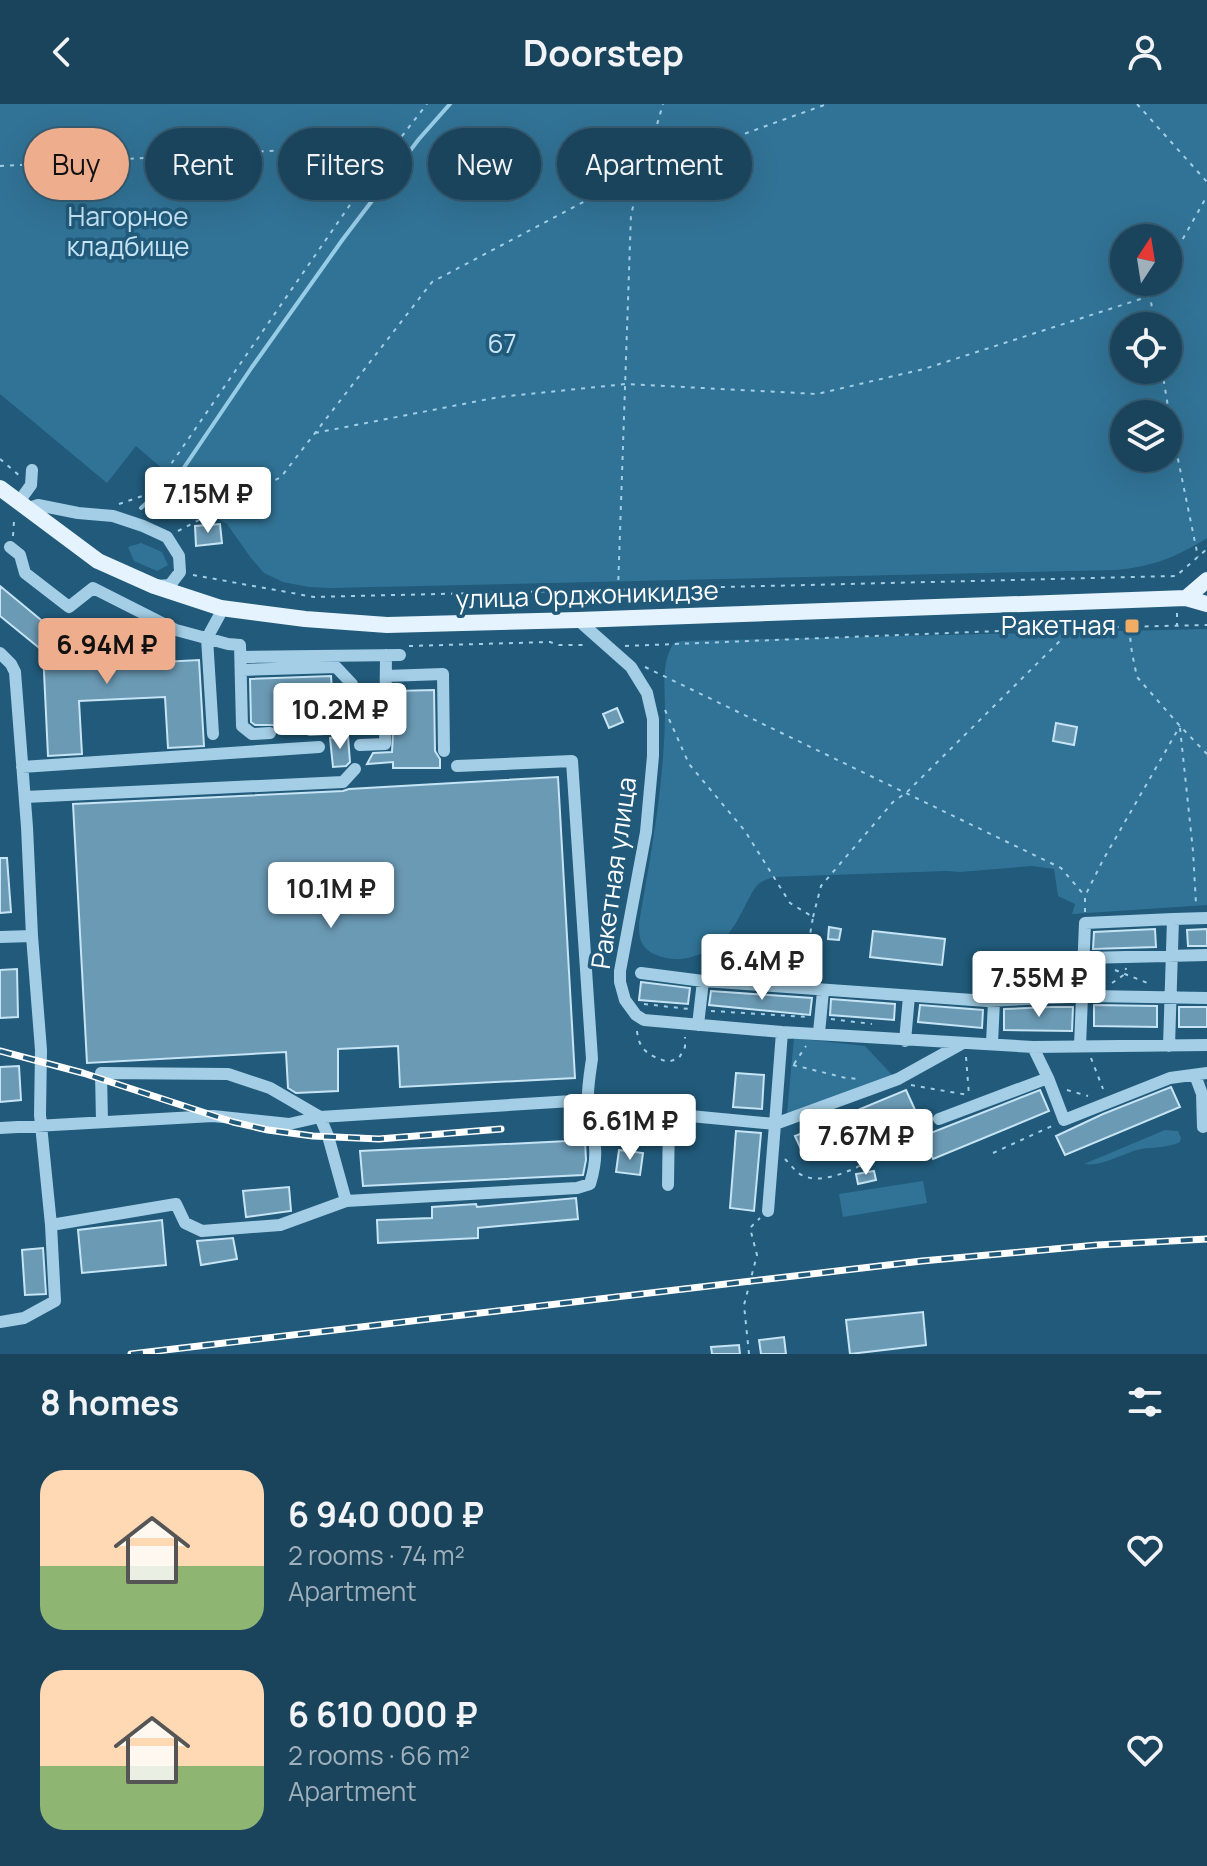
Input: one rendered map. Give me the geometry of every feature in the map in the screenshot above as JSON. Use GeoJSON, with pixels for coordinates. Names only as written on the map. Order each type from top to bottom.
{"type":"FeatureCollection","features":[{"type":"Feature","properties":{"kind":"main road","name":"улица Орджоникидзе"},"geometry":{"type":"LineString","coordinates":[[0,488],[19,511],[98,561],[154,586],[221,608],[305,619],[387,625],[1186,598],[1206,603]]}},
{"type":"Feature","properties":{"kind":"main road"},"geometry":{"type":"LineString","coordinates":[[1186,598],[1206,582]]}},
{"type":"Feature","properties":{"kind":"street"},"geometry":{"type":"LineString","coordinates":[[19,511],[31,485],[32,470]]}},
{"type":"Feature","properties":{"kind":"street"},"geometry":{"type":"LineString","coordinates":[[19,511],[38,505],[113,516],[167,537],[179,556],[180,572],[170,585],[154,586]]}},
{"type":"Feature","properties":{"kind":"street"},"geometry":{"type":"LineString","coordinates":[[10,547],[20,555],[25,573],[69,607],[93,588],[176,630],[240,645],[242,726],[252,734],[270,733]]}},
{"type":"Feature","properties":{"kind":"street"},"geometry":{"type":"LineString","coordinates":[[213,734],[207,638],[221,608]]}},
{"type":"Feature","properties":{"kind":"street","name":"Ракетная улица"},"geometry":{"type":"LineString","coordinates":[[578,620],[631,667],[647,693],[653,719],[646,832],[620,971],[625,1000],[636,1015]]}},
{"type":"Feature","properties":{"kind":"street"},"geometry":{"type":"LineString","coordinates":[[241,664],[386,655],[401,651]]}},
{"type":"Feature","properties":{"kind":"street"},"geometry":{"type":"LineString","coordinates":[[0,653],[15,672],[41,1050],[41,1126],[55,1301],[24,1318],[0,1322]]}},
{"type":"Feature","properties":{"kind":"street"},"geometry":{"type":"LineString","coordinates":[[360,745],[385,744],[386,655]]}},
{"type":"Feature","properties":{"kind":"street"},"geometry":{"type":"LineString","coordinates":[[241,664],[336,667],[352,684],[353,727],[310,730]]}},
{"type":"Feature","properties":{"kind":"street"},"geometry":{"type":"LineString","coordinates":[[386,676],[443,674],[444,751]]}},
{"type":"Feature","properties":{"kind":"street"},"geometry":{"type":"LineString","coordinates":[[22,767],[319,747]]}},
{"type":"Feature","properties":{"kind":"street"},"geometry":{"type":"LineString","coordinates":[[51,1225],[176,1204],[185,1223],[202,1231],[280,1225],[346,1201],[577,1188],[590,1184],[595,1167],[596,1144],[588,1100],[592,1059],[572,761],[457,766]]}},
{"type":"Feature","properties":{"kind":"street"},"geometry":{"type":"LineString","coordinates":[[25,797],[343,782],[355,769]]}},
{"type":"Feature","properties":{"kind":"street"},"geometry":{"type":"LineString","coordinates":[[1083,1046],[1087,996],[1085,923],[1202,918]]}},
{"type":"Feature","properties":{"kind":"street"},"geometry":{"type":"LineString","coordinates":[[1169,1046],[1173,919]]}},
{"type":"Feature","properties":{"kind":"street"},"geometry":{"type":"LineString","coordinates":[[0,937],[32,936]]}},
{"type":"Feature","properties":{"kind":"street"},"geometry":{"type":"LineString","coordinates":[[1085,958],[1207,955]]}},
{"type":"Feature","properties":{"kind":"street"},"geometry":{"type":"LineString","coordinates":[[641,973],[823,991],[994,1001],[1170,994],[1207,998]]}},
{"type":"Feature","properties":{"kind":"street"},"geometry":{"type":"LineString","coordinates":[[691,1024],[703,981]]}},
{"type":"Feature","properties":{"kind":"street"},"geometry":{"type":"LineString","coordinates":[[819,1033],[823,991]]}},
{"type":"Feature","properties":{"kind":"street"},"geometry":{"type":"LineString","coordinates":[[905,1041],[909,996]]}},
{"type":"Feature","properties":{"kind":"street"},"geometry":{"type":"LineString","coordinates":[[992,1043],[994,1001]]}},
{"type":"Feature","properties":{"kind":"street"},"geometry":{"type":"LineString","coordinates":[[636,1015],[644,1020],[905,1041],[1033,1047],[1206,1048]]}},
{"type":"Feature","properties":{"kind":"street"},"geometry":{"type":"LineString","coordinates":[[768,1211],[782,1032]]}},
{"type":"Feature","properties":{"kind":"street"},"geometry":{"type":"LineString","coordinates":[[668,1185],[669,1114],[775,1124],[890,1082],[965,1043]]}},
{"type":"Feature","properties":{"kind":"street"},"geometry":{"type":"LineString","coordinates":[[1033,1047],[1064,1120],[1170,1078],[1201,1074],[1203,1127]]}},
{"type":"Feature","properties":{"kind":"street"},"geometry":{"type":"LineString","coordinates":[[102,1122],[101,1073],[228,1074],[270,1088],[320,1117],[346,1201]]}},
{"type":"Feature","properties":{"kind":"street"},"geometry":{"type":"LineString","coordinates":[[939,1119],[1050,1082]]}},
{"type":"Feature","properties":{"kind":"street"},"geometry":{"type":"LineString","coordinates":[[0,1128],[213,1116],[289,1124],[320,1117],[588,1100]]}},
{"type":"Feature","properties":{"kind":"path"},"geometry":{"type":"LineString","coordinates":[[409,128],[427,104]]}},
{"type":"Feature","properties":{"kind":"path"},"geometry":{"type":"LineString","coordinates":[[656,128],[663,104]]}},
{"type":"Feature","properties":{"kind":"path"},"geometry":{"type":"LineString","coordinates":[[752,131],[827,104]]}},
{"type":"Feature","properties":{"kind":"path"},"geometry":{"type":"LineString","coordinates":[[1137,104],[1207,182]]}},
{"type":"Feature","properties":{"kind":"path"},"geometry":{"type":"LineString","coordinates":[[0,166],[278,151]]}},
{"type":"Feature","properties":{"kind":"path"},"geometry":{"type":"LineString","coordinates":[[1182,240],[1207,196]]}},
{"type":"Feature","properties":{"kind":"path"},"geometry":{"type":"LineString","coordinates":[[112,506],[151,493],[353,200]]}},
{"type":"Feature","properties":{"kind":"path"},"geometry":{"type":"LineString","coordinates":[[167,537],[281,477],[432,282],[587,200]]}},
{"type":"Feature","properties":{"kind":"path"},"geometry":{"type":"LineString","coordinates":[[618,590],[631,214],[635,200]]}},
{"type":"Feature","properties":{"kind":"path"},"geometry":{"type":"LineString","coordinates":[[315,433],[499,397],[626,384],[817,394],[924,369],[1150,296],[1153,312]]}},
{"type":"Feature","properties":{"kind":"path"},"geometry":{"type":"LineString","coordinates":[[1164,384],[1198,557]]}},
{"type":"Feature","properties":{"kind":"path"},"geometry":{"type":"LineString","coordinates":[[10,547],[19,511]]}},
{"type":"Feature","properties":{"kind":"path"},"geometry":{"type":"LineString","coordinates":[[180,572],[314,597],[1176,576],[1207,549]]}},
{"type":"Feature","properties":{"kind":"path"},"geometry":{"type":"LineString","coordinates":[[401,651],[550,642],[559,645],[624,646],[1207,625]]}},
{"type":"Feature","properties":{"kind":"path"},"geometry":{"type":"LineString","coordinates":[[1129,627],[1137,677],[1207,754]]}},
{"type":"Feature","properties":{"kind":"path"},"geometry":{"type":"LineString","coordinates":[[821,975],[813,967],[809,944],[821,886],[893,802],[907,792],[1073,628]]}},
{"type":"Feature","properties":{"kind":"path"},"geometry":{"type":"LineString","coordinates":[[638,663],[1061,868],[1085,896]]}},
{"type":"Feature","properties":{"kind":"path"},"geometry":{"type":"LineString","coordinates":[[661,702],[689,764],[745,831],[790,903],[813,917]]}},
{"type":"Feature","properties":{"kind":"path"},"geometry":{"type":"LineString","coordinates":[[1085,923],[1085,896],[1180,726]]}},
{"type":"Feature","properties":{"kind":"path"},"geometry":{"type":"LineString","coordinates":[[1180,726],[1202,918]]}},
{"type":"Feature","properties":{"kind":"path"},"geometry":{"type":"LineString","coordinates":[[1125,974],[1126,958]]}},
{"type":"Feature","properties":{"kind":"path"},"geometry":{"type":"LineString","coordinates":[[1112,969],[1170,994]]}},
{"type":"Feature","properties":{"kind":"path"},"geometry":{"type":"LineString","coordinates":[[1087,996],[1125,974]]}},
{"type":"Feature","properties":{"kind":"path"},"geometry":{"type":"LineString","coordinates":[[725,1012],[878,1025]]}},
{"type":"Feature","properties":{"kind":"path"},"geometry":{"type":"LineString","coordinates":[[636,1015],[638,1039],[649,1055],[668,1062],[679,1058],[691,1024]]}},
{"type":"Feature","properties":{"kind":"path"},"geometry":{"type":"LineString","coordinates":[[819,1033],[793,1065],[861,1079]]}},
{"type":"Feature","properties":{"kind":"path"},"geometry":{"type":"LineString","coordinates":[[890,1082],[969,1095],[965,1043]]}},
{"type":"Feature","properties":{"kind":"path"},"geometry":{"type":"LineString","coordinates":[[1083,1046],[1108,1102]]}},
{"type":"Feature","properties":{"kind":"path"},"geometry":{"type":"LineString","coordinates":[[1050,1082],[1108,1102]]}},
{"type":"Feature","properties":{"kind":"path"},"geometry":{"type":"LineString","coordinates":[[773,1146],[803,1176],[818,1178],[840,1174],[871,1161],[939,1119]]}},
{"type":"Feature","properties":{"kind":"path"},"geometry":{"type":"LineString","coordinates":[[993,1153],[1064,1120]]}},
{"type":"Feature","properties":{"kind":"path"},"geometry":{"type":"LineString","coordinates":[[749,1354],[744,1305],[757,1255],[750,1228]]}},
{"type":"Feature","properties":{"kind":"green space","name":"67"},"geometry":{"type":"Polygon","coordinates":[[[0,104],[1207,104],[1207,538],[1152,564],[1116,570],[309,587],[283,582],[264,573],[227,524],[190,499],[179,483],[136,446],[107,483],[0,394],[0,104]]]}},
{"type":"Feature","properties":{"kind":"green space"},"geometry":{"type":"Polygon","coordinates":[[[141,543],[162,552],[168,565],[157,571],[134,561],[128,547],[141,543]]]}},
{"type":"Feature","properties":{"kind":"green space"},"geometry":{"type":"Polygon","coordinates":[[[1207,629],[1207,905],[1072,914],[1075,904],[1058,896],[1054,869],[1032,866],[960,872],[773,877],[756,886],[732,930],[711,949],[686,958],[672,959],[654,954],[643,945],[639,923],[660,790],[665,666],[674,643],[1207,629]]]}},
{"type":"Feature","properties":{"kind":"green space"},"geometry":{"type":"Polygon","coordinates":[[[794,1038],[865,1046],[893,1076],[787,1114],[794,1038]]]}},
{"type":"Feature","properties":{"kind":"green space"},"geometry":{"type":"Polygon","coordinates":[[[1165,1130],[1178,1131],[1180,1142],[1084,1164],[1165,1130]]]}},
{"type":"Feature","properties":{"kind":"green space"},"geometry":{"type":"Polygon","coordinates":[[[923,1181],[927,1203],[843,1217],[839,1194],[923,1181]]]}},
{"type":"Feature","properties":{"kind":"building"},"geometry":{"type":"Polygon","coordinates":[[[220,524],[222,543],[196,546],[195,526],[220,524]]]}},
{"type":"Feature","properties":{"kind":"building"},"geometry":{"type":"Polygon","coordinates":[[[0,586],[64,639],[66,667],[199,660],[204,746],[168,748],[165,697],[79,701],[82,754],[48,756],[43,651],[0,616],[0,586]]]}},
{"type":"Feature","properties":{"kind":"building"},"geometry":{"type":"Polygon","coordinates":[[[331,676],[334,719],[309,721],[302,727],[278,729],[273,725],[255,725],[251,722],[250,679],[331,676]]]}},
{"type":"Feature","properties":{"kind":"building"},"geometry":{"type":"Polygon","coordinates":[[[434,690],[435,751],[440,759],[440,768],[393,768],[393,762],[367,764],[373,753],[392,752],[395,691],[434,690]]]}},
{"type":"Feature","properties":{"kind":"building"},"geometry":{"type":"Polygon","coordinates":[[[617,708],[623,722],[609,728],[603,714],[617,708]]]}},
{"type":"Feature","properties":{"kind":"building"},"geometry":{"type":"Polygon","coordinates":[[[1056,723],[1077,727],[1074,745],[1053,741],[1056,723]]]}},
{"type":"Feature","properties":{"kind":"building"},"geometry":{"type":"Polygon","coordinates":[[[348,736],[350,762],[346,766],[333,767],[330,738],[348,736]]]}},
{"type":"Feature","properties":{"kind":"building"},"geometry":{"type":"Polygon","coordinates":[[[558,777],[575,1078],[400,1087],[398,1046],[338,1049],[338,1091],[296,1093],[288,1088],[286,1052],[87,1063],[73,804],[558,777]]]}},
{"type":"Feature","properties":{"kind":"building"},"geometry":{"type":"Polygon","coordinates":[[[0,858],[7,858],[11,912],[0,913],[0,858]]]}},
{"type":"Feature","properties":{"kind":"building"},"geometry":{"type":"Polygon","coordinates":[[[829,927],[841,929],[839,940],[828,939],[829,927]]]}},
{"type":"Feature","properties":{"kind":"building"},"geometry":{"type":"Polygon","coordinates":[[[1155,929],[1156,947],[1093,949],[1094,932],[1155,929]]]}},
{"type":"Feature","properties":{"kind":"building"},"geometry":{"type":"Polygon","coordinates":[[[1207,929],[1207,946],[1188,946],[1187,930],[1207,929]]]}},
{"type":"Feature","properties":{"kind":"building"},"geometry":{"type":"Polygon","coordinates":[[[873,931],[945,939],[942,965],[870,957],[873,931]]]}},
{"type":"Feature","properties":{"kind":"building"},"geometry":{"type":"Polygon","coordinates":[[[17,969],[18,1017],[0,1018],[0,970],[17,969]]]}},
{"type":"Feature","properties":{"kind":"building"},"geometry":{"type":"Polygon","coordinates":[[[641,982],[690,988],[688,1004],[639,1000],[641,982]]]}},
{"type":"Feature","properties":{"kind":"building"},"geometry":{"type":"Polygon","coordinates":[[[711,991],[812,998],[810,1015],[709,1005],[711,991]]]}},
{"type":"Feature","properties":{"kind":"building"},"geometry":{"type":"Polygon","coordinates":[[[831,999],[895,1004],[894,1020],[830,1015],[831,999]]]}},
{"type":"Feature","properties":{"kind":"building"},"geometry":{"type":"Polygon","coordinates":[[[920,1005],[983,1010],[982,1028],[918,1022],[920,1005]]]}},
{"type":"Feature","properties":{"kind":"building"},"geometry":{"type":"Polygon","coordinates":[[[1094,1005],[1157,1006],[1157,1027],[1094,1026],[1094,1005]]]}},
{"type":"Feature","properties":{"kind":"building"},"geometry":{"type":"Polygon","coordinates":[[[1073,1007],[1072,1031],[1004,1030],[1004,1009],[1073,1007]]]}},
{"type":"Feature","properties":{"kind":"building"},"geometry":{"type":"Polygon","coordinates":[[[1179,1007],[1207,1007],[1207,1027],[1179,1027],[1179,1007]]]}},
{"type":"Feature","properties":{"kind":"building"},"geometry":{"type":"Polygon","coordinates":[[[19,1066],[21,1100],[0,1102],[0,1067],[19,1066]]]}},
{"type":"Feature","properties":{"kind":"building"},"geometry":{"type":"Polygon","coordinates":[[[736,1073],[764,1075],[762,1109],[733,1107],[736,1073]]]}},
{"type":"Feature","properties":{"kind":"building"},"geometry":{"type":"Polygon","coordinates":[[[1171,1087],[1180,1107],[1065,1155],[1056,1136],[1171,1087]]]}},
{"type":"Feature","properties":{"kind":"building"},"geometry":{"type":"Polygon","coordinates":[[[906,1090],[916,1112],[805,1158],[795,1136],[906,1090]]]}},
{"type":"Feature","properties":{"kind":"building"},"geometry":{"type":"Polygon","coordinates":[[[1040,1090],[1049,1111],[933,1159],[923,1136],[1040,1090]]]}},
{"type":"Feature","properties":{"kind":"building"},"geometry":{"type":"Polygon","coordinates":[[[635,1099],[644,1100],[643,1113],[634,1113],[635,1099]]]}},
{"type":"Feature","properties":{"kind":"building"},"geometry":{"type":"Polygon","coordinates":[[[736,1131],[761,1133],[754,1211],[730,1208],[736,1131]]]}},
{"type":"Feature","properties":{"kind":"building"},"geometry":{"type":"Polygon","coordinates":[[[585,1141],[583,1175],[363,1186],[360,1151],[585,1141]]]}},
{"type":"Feature","properties":{"kind":"building"},"geometry":{"type":"Polygon","coordinates":[[[619,1150],[643,1153],[640,1175],[616,1172],[619,1150]]]}},
{"type":"Feature","properties":{"kind":"building"},"geometry":{"type":"Polygon","coordinates":[[[874,1171],[876,1180],[858,1184],[856,1174],[874,1171]]]}},
{"type":"Feature","properties":{"kind":"building"},"geometry":{"type":"Polygon","coordinates":[[[289,1187],[291,1211],[246,1217],[243,1191],[289,1187]]]}},
{"type":"Feature","properties":{"kind":"building"},"geometry":{"type":"Polygon","coordinates":[[[576,1198],[578,1219],[478,1228],[478,1238],[378,1243],[377,1220],[432,1218],[432,1207],[476,1204],[477,1207],[576,1198]]]}},
{"type":"Feature","properties":{"kind":"building"},"geometry":{"type":"Polygon","coordinates":[[[162,1220],[166,1265],[82,1273],[78,1230],[162,1220]]]}},
{"type":"Feature","properties":{"kind":"building"},"geometry":{"type":"Polygon","coordinates":[[[233,1238],[237,1259],[201,1265],[197,1241],[233,1238]]]}},
{"type":"Feature","properties":{"kind":"building"},"geometry":{"type":"Polygon","coordinates":[[[43,1248],[46,1294],[25,1295],[22,1250],[43,1248]]]}},
{"type":"Feature","properties":{"kind":"building"},"geometry":{"type":"Polygon","coordinates":[[[923,1312],[926,1345],[850,1354],[846,1320],[923,1312]]]}},
{"type":"Feature","properties":{"kind":"building"},"geometry":{"type":"Polygon","coordinates":[[[784,1337],[786,1354],[761,1354],[759,1340],[784,1337]]]}},
{"type":"Feature","properties":{"kind":"building"},"geometry":{"type":"Polygon","coordinates":[[[739,1345],[740,1354],[712,1354],[711,1347],[739,1345]]]}},
{"type":"Feature","properties":{"kind":"waterway"},"geometry":{"type":"LineString","coordinates":[[141,508],[183,469],[343,239],[419,139],[450,104]]}},
{"type":"Feature","properties":{"kind":"railway"},"geometry":{"type":"LineString","coordinates":[[0,1051],[268,1130],[379,1139],[501,1129]]}},
{"type":"Feature","properties":{"kind":"railway"},"geometry":{"type":"LineString","coordinates":[[131,1354],[922,1261],[1097,1245],[1207,1239]]}},
{"type":"Feature","properties":{"kind":"place","name":"Ракетная"},"geometry":{"type":"Point","coordinates":[1132,626]}},
{"type":"Feature","properties":{"kind":"park label","name":"Нагорное кладбище"},"geometry":{"type":"Point","coordinates":[128,232]}}]}
